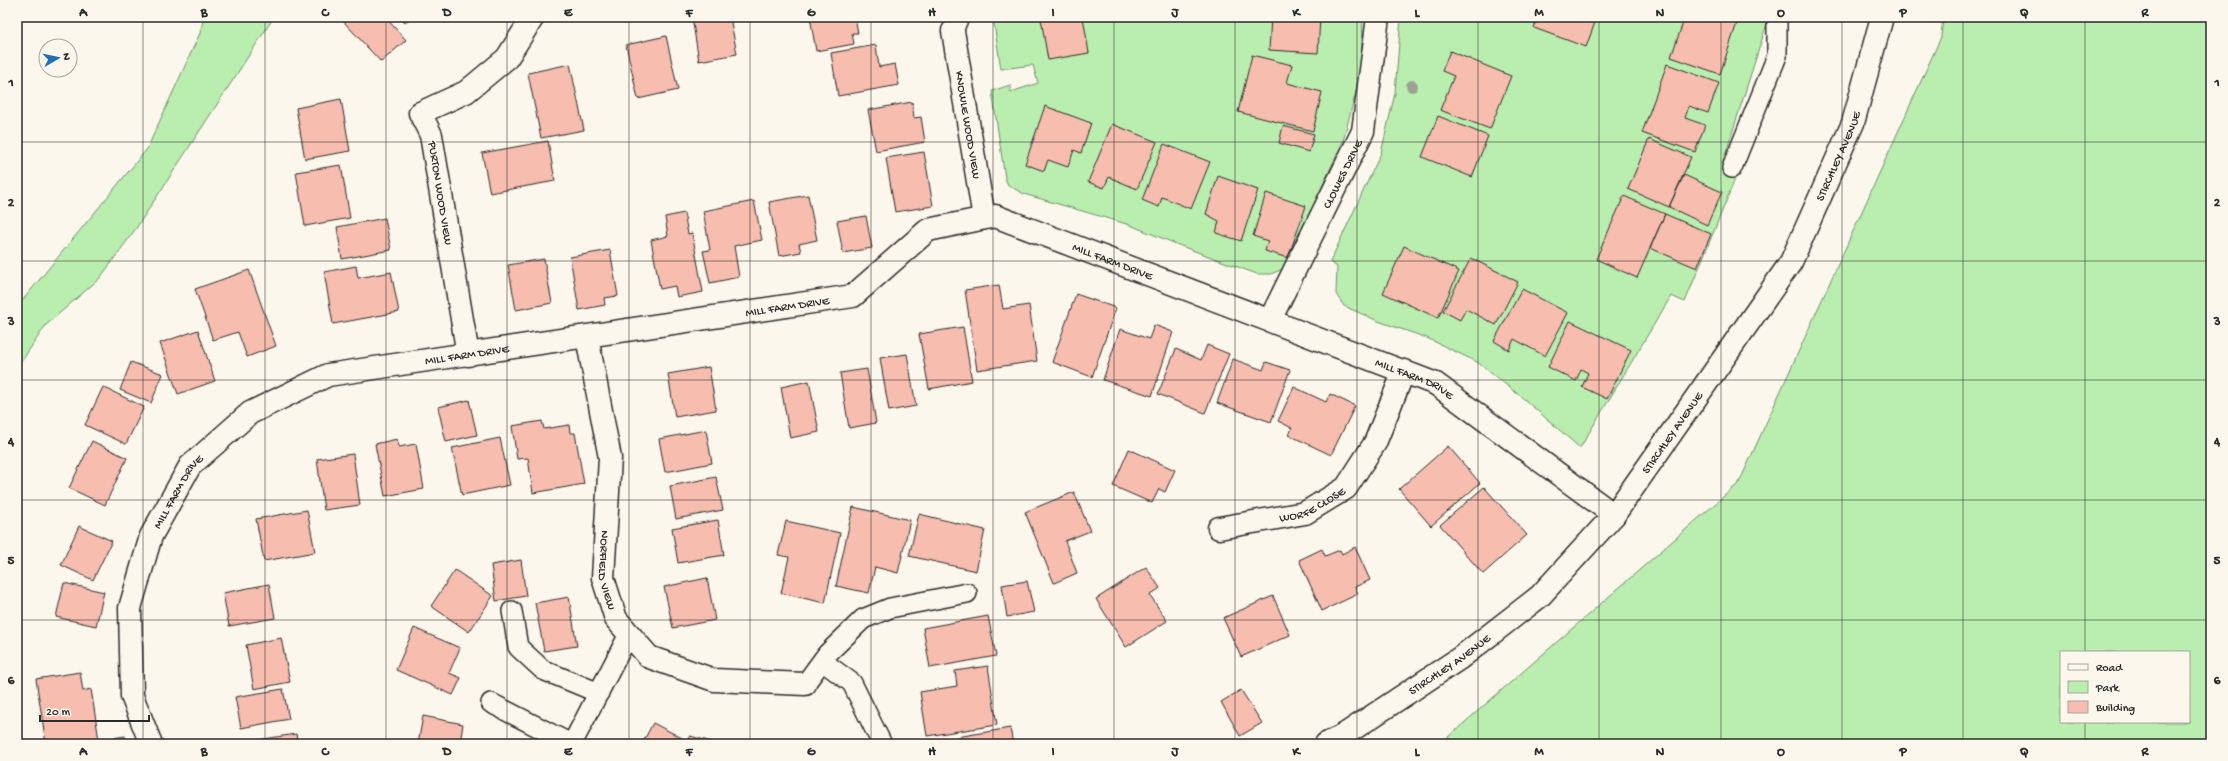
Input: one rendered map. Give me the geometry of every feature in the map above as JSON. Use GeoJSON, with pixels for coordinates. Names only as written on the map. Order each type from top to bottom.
{"type":"FeatureCollection","features":[{"type":"Feature","properties":{"kind":"street","name":"PURTON WOOD VIEW"},"geometry":{"type":"LineString","coordinates":[[468,355],[431,135],[420,113],[466,92],[508,58],[533,17]]}},
{"type":"Feature","properties":{"kind":"street","name":"CLOWES DRIVE"},"geometry":{"type":"LineString","coordinates":[[1270,320],[1363,131],[1378,17]]}},
{"type":"Feature","properties":{"kind":"street","name":"STIRCHLEY AVENUE"},"geometry":{"type":"LineString","coordinates":[[1326,744],[1344,735],[1460,658],[1540,596],[1614,515],[1790,262],[1853,123],[1882,17]]}},
{"type":"Feature","properties":{"kind":"street","name":"KNOWLE WOOD VIEW"},"geometry":{"type":"LineString","coordinates":[[956,24],[984,218]]}},
{"type":"Feature","properties":{"kind":"street","name":"MILL FARM DRIVE"},"geometry":{"type":"LineString","coordinates":[[151,744],[132,696],[130,608],[151,536],[190,466],[250,413],[328,375],[852,296],[928,230],[995,216],[1436,384],[1614,515]]}},
{"type":"Feature","properties":{"kind":"street","name":"NORFIELD VIEW"},"geometry":{"type":"LineString","coordinates":[[587,337],[610,458],[603,578],[616,619],[649,657],[714,680],[805,684]]}},
{"type":"Feature","properties":{"kind":"street","name":"WORFE CLOSE"},"geometry":{"type":"LineString","coordinates":[[1219,528],[1305,513],[1346,488],[1375,443],[1404,371]]}},
{"type":"Feature","properties":{"kind":"lane"},"geometry":{"type":"LineString","coordinates":[[1732,168],[1777,56],[1777,17]]}},
{"type":"Feature","properties":{"kind":"lane"},"geometry":{"type":"LineString","coordinates":[[805,684],[822,661],[863,619],[890,608],[967,593]]}},
{"type":"Feature","properties":{"kind":"lane"},"geometry":{"type":"LineString","coordinates":[[512,611],[518,647],[543,670],[599,693]]}},
{"type":"Feature","properties":{"kind":"lane"},"geometry":{"type":"LineString","coordinates":[[491,703],[572,744],[629,634]]}},
{"type":"Feature","properties":{"kind":"lane"},"geometry":{"type":"LineString","coordinates":[[822,661],[852,682],[882,744]]}},
{"type":"Feature","properties":{"kind":"green space"},"geometry":{"type":"Polygon","coordinates":[[[204,17],[274,17],[137,227],[100,278],[46,325],[17,368],[17,307],[147,149],[200,33],[204,17]]]}},
{"type":"Feature","properties":{"kind":"green space"},"geometry":{"type":"Polygon","coordinates":[[[993,17],[1363,17],[1361,73],[1343,141],[1285,268],[1271,274],[1257,274],[1181,246],[1130,225],[1024,194],[1008,185],[1005,178],[992,91],[1010,85],[1011,92],[1038,83],[1033,65],[1001,69],[993,17]]]}},
{"type":"Feature","properties":{"kind":"green space"},"geometry":{"type":"Polygon","coordinates":[[[1401,17],[1769,17],[1722,165],[1738,172],[1685,302],[1671,296],[1580,448],[1524,399],[1477,362],[1427,338],[1378,321],[1344,306],[1336,294],[1337,267],[1330,262],[1381,153],[1395,93],[1401,17]]]}},
{"type":"Feature","properties":{"kind":"green space"},"geometry":{"type":"Polygon","coordinates":[[[1943,17],[2211,17],[2211,744],[1440,744],[1739,483],[1941,37],[1943,17]]]}},
{"type":"Feature","properties":{"kind":"building"},"geometry":{"type":"Polygon","coordinates":[[[349,17],[385,17],[406,40],[381,62],[344,22],[349,17]]]}},
{"type":"Feature","properties":{"kind":"building"},"geometry":{"type":"Polygon","coordinates":[[[399,17],[412,17],[405,23],[399,17]]]}},
{"type":"Feature","properties":{"kind":"building"},"geometry":{"type":"Polygon","coordinates":[[[692,17],[730,17],[737,54],[699,61],[692,17]]]}},
{"type":"Feature","properties":{"kind":"building"},"geometry":{"type":"Polygon","coordinates":[[[810,17],[855,17],[858,33],[852,33],[854,44],[816,51],[810,17]]]}},
{"type":"Feature","properties":{"kind":"building"},"geometry":{"type":"Polygon","coordinates":[[[1054,17],[1083,17],[1089,53],[1048,60],[1041,19],[1054,17]]]}},
{"type":"Feature","properties":{"kind":"building"},"geometry":{"type":"Polygon","coordinates":[[[1271,17],[1320,17],[1318,53],[1269,50],[1271,17]]]}},
{"type":"Feature","properties":{"kind":"building"},"geometry":{"type":"Polygon","coordinates":[[[1538,17],[1597,17],[1586,47],[1534,28],[1538,17]]]}},
{"type":"Feature","properties":{"kind":"building"},"geometry":{"type":"Polygon","coordinates":[[[1685,17],[1739,17],[1720,74],[1671,57],[1685,17]]]}},
{"type":"Feature","properties":{"kind":"building"},"geometry":{"type":"Polygon","coordinates":[[[666,36],[678,90],[638,99],[626,45],[666,36]]]}},
{"type":"Feature","properties":{"kind":"building"},"geometry":{"type":"Polygon","coordinates":[[[876,45],[879,67],[895,64],[899,85],[838,96],[831,53],[876,45]]]}},
{"type":"Feature","properties":{"kind":"building"},"geometry":{"type":"Polygon","coordinates":[[[1450,51],[1511,76],[1490,129],[1440,110],[1454,76],[1442,71],[1450,51]]]}},
{"type":"Feature","properties":{"kind":"building"},"geometry":{"type":"Polygon","coordinates":[[[1252,55],[1292,65],[1287,83],[1322,92],[1313,131],[1238,112],[1252,55]]]}},
{"type":"Feature","properties":{"kind":"building"},"geometry":{"type":"Polygon","coordinates":[[[570,64],[584,130],[541,138],[528,73],[570,64]]]}},
{"type":"Feature","properties":{"kind":"building"},"geometry":{"type":"Polygon","coordinates":[[[1667,64],[1719,83],[1708,113],[1689,106],[1685,118],[1705,125],[1695,152],[1642,133],[1667,64]]]}},
{"type":"Feature","properties":{"kind":"building"},"geometry":{"type":"Polygon","coordinates":[[[341,99],[350,151],[305,159],[296,108],[341,99]]]}},
{"type":"Feature","properties":{"kind":"building"},"geometry":{"type":"Polygon","coordinates":[[[912,102],[914,118],[921,117],[925,142],[876,151],[868,110],[912,102]]]}},
{"type":"Feature","properties":{"kind":"building"},"geometry":{"type":"Polygon","coordinates":[[[1045,106],[1091,123],[1081,153],[1074,150],[1068,167],[1048,160],[1044,171],[1025,164],[1045,106]]]}},
{"type":"Feature","properties":{"kind":"building"},"geometry":{"type":"Polygon","coordinates":[[[1438,116],[1488,136],[1472,177],[1422,157],[1438,116]]]}},
{"type":"Feature","properties":{"kind":"building"},"geometry":{"type":"Polygon","coordinates":[[[1112,124],[1157,142],[1137,189],[1109,177],[1104,188],[1088,182],[1112,124]]]}},
{"type":"Feature","properties":{"kind":"building"},"geometry":{"type":"Polygon","coordinates":[[[1283,126],[1314,134],[1309,152],[1279,143],[1283,126]]]}},
{"type":"Feature","properties":{"kind":"building"},"geometry":{"type":"Polygon","coordinates":[[[1649,139],[1691,157],[1669,207],[1628,189],[1649,139]]]}},
{"type":"Feature","properties":{"kind":"building"},"geometry":{"type":"Polygon","coordinates":[[[548,141],[555,181],[490,193],[482,153],[548,141]]]}},
{"type":"Feature","properties":{"kind":"building"},"geometry":{"type":"Polygon","coordinates":[[[1164,144],[1210,162],[1191,209],[1162,197],[1159,207],[1142,200],[1164,144]]]}},
{"type":"Feature","properties":{"kind":"building"},"geometry":{"type":"Polygon","coordinates":[[[924,152],[933,206],[895,212],[886,158],[924,152]]]}},
{"type":"Feature","properties":{"kind":"building"},"geometry":{"type":"Polygon","coordinates":[[[341,165],[350,218],[305,226],[296,172],[341,165]]]}},
{"type":"Feature","properties":{"kind":"building"},"geometry":{"type":"Polygon","coordinates":[[[1684,175],[1722,192],[1707,225],[1669,207],[1684,175]]]}},
{"type":"Feature","properties":{"kind":"building"},"geometry":{"type":"Polygon","coordinates":[[[1218,176],[1258,190],[1241,241],[1216,233],[1219,221],[1206,214],[1218,176]]]}},
{"type":"Feature","properties":{"kind":"building"},"geometry":{"type":"Polygon","coordinates":[[[1266,193],[1306,206],[1288,258],[1265,251],[1268,241],[1253,236],[1266,193]]]}},
{"type":"Feature","properties":{"kind":"building"},"geometry":{"type":"Polygon","coordinates":[[[808,195],[817,240],[799,244],[801,252],[779,256],[769,202],[808,195]]]}},
{"type":"Feature","properties":{"kind":"building"},"geometry":{"type":"Polygon","coordinates":[[[1624,196],[1665,214],[1637,278],[1596,259],[1624,196]]]}},
{"type":"Feature","properties":{"kind":"building"},"geometry":{"type":"Polygon","coordinates":[[[754,201],[762,240],[734,246],[739,277],[710,283],[703,251],[710,250],[703,211],[754,201]]]}},
{"type":"Feature","properties":{"kind":"building"},"geometry":{"type":"Polygon","coordinates":[[[684,213],[688,234],[692,233],[703,292],[677,297],[675,286],[660,289],[651,240],[668,236],[665,217],[684,213]]]}},
{"type":"Feature","properties":{"kind":"building"},"geometry":{"type":"Polygon","coordinates":[[[1665,214],[1711,234],[1697,268],[1650,248],[1665,214]]]}},
{"type":"Feature","properties":{"kind":"building"},"geometry":{"type":"Polygon","coordinates":[[[866,216],[872,248],[843,253],[837,221],[866,216]]]}},
{"type":"Feature","properties":{"kind":"building"},"geometry":{"type":"Polygon","coordinates":[[[385,218],[391,250],[342,259],[337,227],[385,218]]]}},
{"type":"Feature","properties":{"kind":"building"},"geometry":{"type":"Polygon","coordinates":[[[1404,246],[1459,271],[1438,318],[1383,293],[1404,246]]]}},
{"type":"Feature","properties":{"kind":"building"},"geometry":{"type":"Polygon","coordinates":[[[610,250],[618,296],[604,298],[605,305],[579,310],[570,257],[610,250]]]}},
{"type":"Feature","properties":{"kind":"building"},"geometry":{"type":"Polygon","coordinates":[[[1471,258],[1518,282],[1496,325],[1466,309],[1460,320],[1443,311],[1471,258]]]}},
{"type":"Feature","properties":{"kind":"building"},"geometry":{"type":"Polygon","coordinates":[[[544,259],[552,303],[516,310],[508,265],[544,259]]]}},
{"type":"Feature","properties":{"kind":"building"},"geometry":{"type":"Polygon","coordinates":[[[356,266],[358,278],[391,272],[399,312],[333,324],[324,272],[356,266]]]}},
{"type":"Feature","properties":{"kind":"building"},"geometry":{"type":"Polygon","coordinates":[[[249,270],[276,346],[247,357],[238,332],[213,340],[195,289],[249,270]]]}},
{"type":"Feature","properties":{"kind":"building"},"geometry":{"type":"Polygon","coordinates":[[[999,285],[1003,309],[1029,305],[1037,361],[977,370],[965,290],[999,285]]]}},
{"type":"Feature","properties":{"kind":"building"},"geometry":{"type":"Polygon","coordinates":[[[1522,289],[1568,313],[1545,356],[1514,339],[1509,350],[1494,341],[1522,289]]]}},
{"type":"Feature","properties":{"kind":"building"},"geometry":{"type":"Polygon","coordinates":[[[1076,294],[1116,308],[1092,377],[1052,362],[1076,294]]]}},
{"type":"Feature","properties":{"kind":"building"},"geometry":{"type":"Polygon","coordinates":[[[1570,321],[1631,350],[1607,399],[1582,387],[1588,373],[1581,369],[1576,381],[1548,367],[1570,321]]]}},
{"type":"Feature","properties":{"kind":"building"},"geometry":{"type":"Polygon","coordinates":[[[1154,325],[1173,332],[1152,396],[1103,380],[1120,329],[1149,339],[1154,325]]]}},
{"type":"Feature","properties":{"kind":"building"},"geometry":{"type":"Polygon","coordinates":[[[963,327],[972,381],[929,389],[919,334],[963,327]]]}},
{"type":"Feature","properties":{"kind":"building"},"geometry":{"type":"Polygon","coordinates":[[[198,330],[215,381],[178,394],[160,343],[198,330]]]}},
{"type":"Feature","properties":{"kind":"building"},"geometry":{"type":"Polygon","coordinates":[[[1207,345],[1229,354],[1205,413],[1158,394],[1176,349],[1201,360],[1207,345]]]}},
{"type":"Feature","properties":{"kind":"building"},"geometry":{"type":"Polygon","coordinates":[[[907,354],[916,406],[889,411],[880,358],[907,354]]]}},
{"type":"Feature","properties":{"kind":"building"},"geometry":{"type":"Polygon","coordinates":[[[1233,359],[1263,370],[1266,362],[1290,370],[1271,422],[1217,403],[1233,359]]]}},
{"type":"Feature","properties":{"kind":"building"},"geometry":{"type":"Polygon","coordinates":[[[131,362],[163,374],[151,403],[120,390],[131,362]]]}},
{"type":"Feature","properties":{"kind":"building"},"geometry":{"type":"Polygon","coordinates":[[[709,367],[716,410],[675,417],[668,374],[709,367]]]}},
{"type":"Feature","properties":{"kind":"building"},"geometry":{"type":"Polygon","coordinates":[[[867,369],[876,423],[849,428],[840,373],[867,369]]]}},
{"type":"Feature","properties":{"kind":"building"},"geometry":{"type":"Polygon","coordinates":[[[809,381],[819,432],[790,438],[781,387],[809,381]]]}},
{"type":"Feature","properties":{"kind":"building"},"geometry":{"type":"Polygon","coordinates":[[[103,387],[144,407],[126,444],[85,425],[103,387]]]}},
{"type":"Feature","properties":{"kind":"building"},"geometry":{"type":"Polygon","coordinates":[[[1294,387],[1326,402],[1330,394],[1355,406],[1331,455],[1289,435],[1292,428],[1278,421],[1294,387]]]}},
{"type":"Feature","properties":{"kind":"building"},"geometry":{"type":"Polygon","coordinates":[[[469,400],[477,435],[446,442],[438,407],[469,400]]]}},
{"type":"Feature","properties":{"kind":"building"},"geometry":{"type":"Polygon","coordinates":[[[542,421],[544,429],[569,425],[570,433],[575,433],[584,484],[533,493],[528,458],[517,459],[512,426],[542,421]]]}},
{"type":"Feature","properties":{"kind":"building"},"geometry":{"type":"Polygon","coordinates":[[[706,430],[712,463],[665,472],[659,439],[706,430]]]}},
{"type":"Feature","properties":{"kind":"building"},"geometry":{"type":"Polygon","coordinates":[[[500,438],[510,485],[462,495],[452,448],[500,438]]]}},
{"type":"Feature","properties":{"kind":"building"},"geometry":{"type":"Polygon","coordinates":[[[397,439],[399,447],[416,444],[424,489],[385,496],[375,444],[397,439]]]}},
{"type":"Feature","properties":{"kind":"building"},"geometry":{"type":"Polygon","coordinates":[[[92,441],[127,458],[105,505],[69,488],[92,441]]]}},
{"type":"Feature","properties":{"kind":"building"},"geometry":{"type":"Polygon","coordinates":[[[1448,446],[1480,483],[1431,526],[1399,489],[1448,446]]]}},
{"type":"Feature","properties":{"kind":"building"},"geometry":{"type":"Polygon","coordinates":[[[1129,449],[1175,470],[1165,492],[1159,489],[1152,503],[1113,486],[1129,449]]]}},
{"type":"Feature","properties":{"kind":"building"},"geometry":{"type":"Polygon","coordinates":[[[353,454],[360,505],[324,510],[317,459],[353,454]]]}},
{"type":"Feature","properties":{"kind":"building"},"geometry":{"type":"Polygon","coordinates":[[[716,477],[723,510],[676,519],[670,486],[716,477]]]}},
{"type":"Feature","properties":{"kind":"building"},"geometry":{"type":"Polygon","coordinates":[[[1484,487],[1527,535],[1483,574],[1440,525],[1484,487]]]}},
{"type":"Feature","properties":{"kind":"building"},"geometry":{"type":"Polygon","coordinates":[[[1074,492],[1090,531],[1065,541],[1077,573],[1054,583],[1025,512],[1074,492]]]}},
{"type":"Feature","properties":{"kind":"building"},"geometry":{"type":"Polygon","coordinates":[[[853,507],[910,520],[898,573],[875,567],[869,593],[836,586],[853,507]]]}},
{"type":"Feature","properties":{"kind":"building"},"geometry":{"type":"Polygon","coordinates":[[[307,510],[315,552],[264,561],[256,519],[307,510]]]}},
{"type":"Feature","properties":{"kind":"building"},"geometry":{"type":"Polygon","coordinates":[[[919,514],[985,530],[976,571],[909,556],[919,514]]]}},
{"type":"Feature","properties":{"kind":"building"},"geometry":{"type":"Polygon","coordinates":[[[718,520],[724,555],[678,563],[672,528],[718,520]]]}},
{"type":"Feature","properties":{"kind":"building"},"geometry":{"type":"Polygon","coordinates":[[[786,521],[840,533],[825,603],[781,593],[789,557],[778,555],[786,521]]]}},
{"type":"Feature","properties":{"kind":"building"},"geometry":{"type":"Polygon","coordinates":[[[79,526],[112,541],[93,580],[61,565],[79,526]]]}},
{"type":"Feature","properties":{"kind":"building"},"geometry":{"type":"Polygon","coordinates":[[[1355,547],[1370,580],[1355,587],[1358,594],[1322,611],[1299,560],[1322,549],[1325,556],[1340,550],[1342,554],[1355,547]]]}},
{"type":"Feature","properties":{"kind":"building"},"geometry":{"type":"Polygon","coordinates":[[[521,560],[526,596],[496,601],[491,565],[521,560]]]}},
{"type":"Feature","properties":{"kind":"building"},"geometry":{"type":"Polygon","coordinates":[[[1146,567],[1160,588],[1150,595],[1167,621],[1126,647],[1096,599],[1146,567]]]}},
{"type":"Feature","properties":{"kind":"building"},"geometry":{"type":"Polygon","coordinates":[[[455,570],[493,596],[469,632],[431,606],[455,570]]]}},
{"type":"Feature","properties":{"kind":"building"},"geometry":{"type":"Polygon","coordinates":[[[707,578],[715,620],[673,628],[664,587],[707,578]]]}},
{"type":"Feature","properties":{"kind":"building"},"geometry":{"type":"Polygon","coordinates":[[[1027,581],[1034,612],[1007,617],[1002,585],[1027,581]]]}},
{"type":"Feature","properties":{"kind":"building"},"geometry":{"type":"Polygon","coordinates":[[[64,583],[104,592],[96,626],[56,617],[64,583]]]}},
{"type":"Feature","properties":{"kind":"building"},"geometry":{"type":"Polygon","coordinates":[[[269,584],[275,618],[229,626],[223,593],[269,584]]]}},
{"type":"Feature","properties":{"kind":"building"},"geometry":{"type":"Polygon","coordinates":[[[1273,596],[1290,635],[1241,657],[1223,618],[1273,596]]]}},
{"type":"Feature","properties":{"kind":"building"},"geometry":{"type":"Polygon","coordinates":[[[569,597],[577,646],[544,651],[535,603],[569,597]]]}},
{"type":"Feature","properties":{"kind":"building"},"geometry":{"type":"Polygon","coordinates":[[[988,616],[996,656],[930,668],[923,628],[988,616]]]}},
{"type":"Feature","properties":{"kind":"building"},"geometry":{"type":"Polygon","coordinates":[[[414,628],[460,648],[449,673],[461,678],[453,695],[396,670],[414,628]]]}},
{"type":"Feature","properties":{"kind":"building"},"geometry":{"type":"Polygon","coordinates":[[[281,638],[290,682],[254,689],[246,645],[281,638]]]}},
{"type":"Feature","properties":{"kind":"building"},"geometry":{"type":"Polygon","coordinates":[[[988,666],[997,725],[927,736],[920,692],[957,686],[955,671],[988,666]]]}},
{"type":"Feature","properties":{"kind":"building"},"geometry":{"type":"Polygon","coordinates":[[[80,672],[83,691],[91,689],[99,740],[125,736],[127,744],[46,744],[36,679],[80,672]]]}},
{"type":"Feature","properties":{"kind":"building"},"geometry":{"type":"Polygon","coordinates":[[[283,689],[289,719],[241,728],[235,697],[283,689]]]}},
{"type":"Feature","properties":{"kind":"building"},"geometry":{"type":"Polygon","coordinates":[[[1241,690],[1262,723],[1240,736],[1221,702],[1241,690]]]}},
{"type":"Feature","properties":{"kind":"building"},"geometry":{"type":"Polygon","coordinates":[[[423,716],[463,724],[460,744],[418,744],[423,716]]]}},
{"type":"Feature","properties":{"kind":"building"},"geometry":{"type":"Polygon","coordinates":[[[653,723],[684,739],[681,744],[642,744],[653,723]]]}},
{"type":"Feature","properties":{"kind":"building"},"geometry":{"type":"Polygon","coordinates":[[[1010,728],[1013,744],[959,744],[957,737],[1010,728]]]}},
{"type":"Feature","properties":{"kind":"building"},"geometry":{"type":"Polygon","coordinates":[[[296,734],[298,744],[258,744],[257,740],[296,734]]]}},
{"type":"Feature","properties":{"kind":"building"},"geometry":{"type":"Polygon","coordinates":[[[690,736],[712,742],[711,744],[688,744],[690,736]]]}}]}
